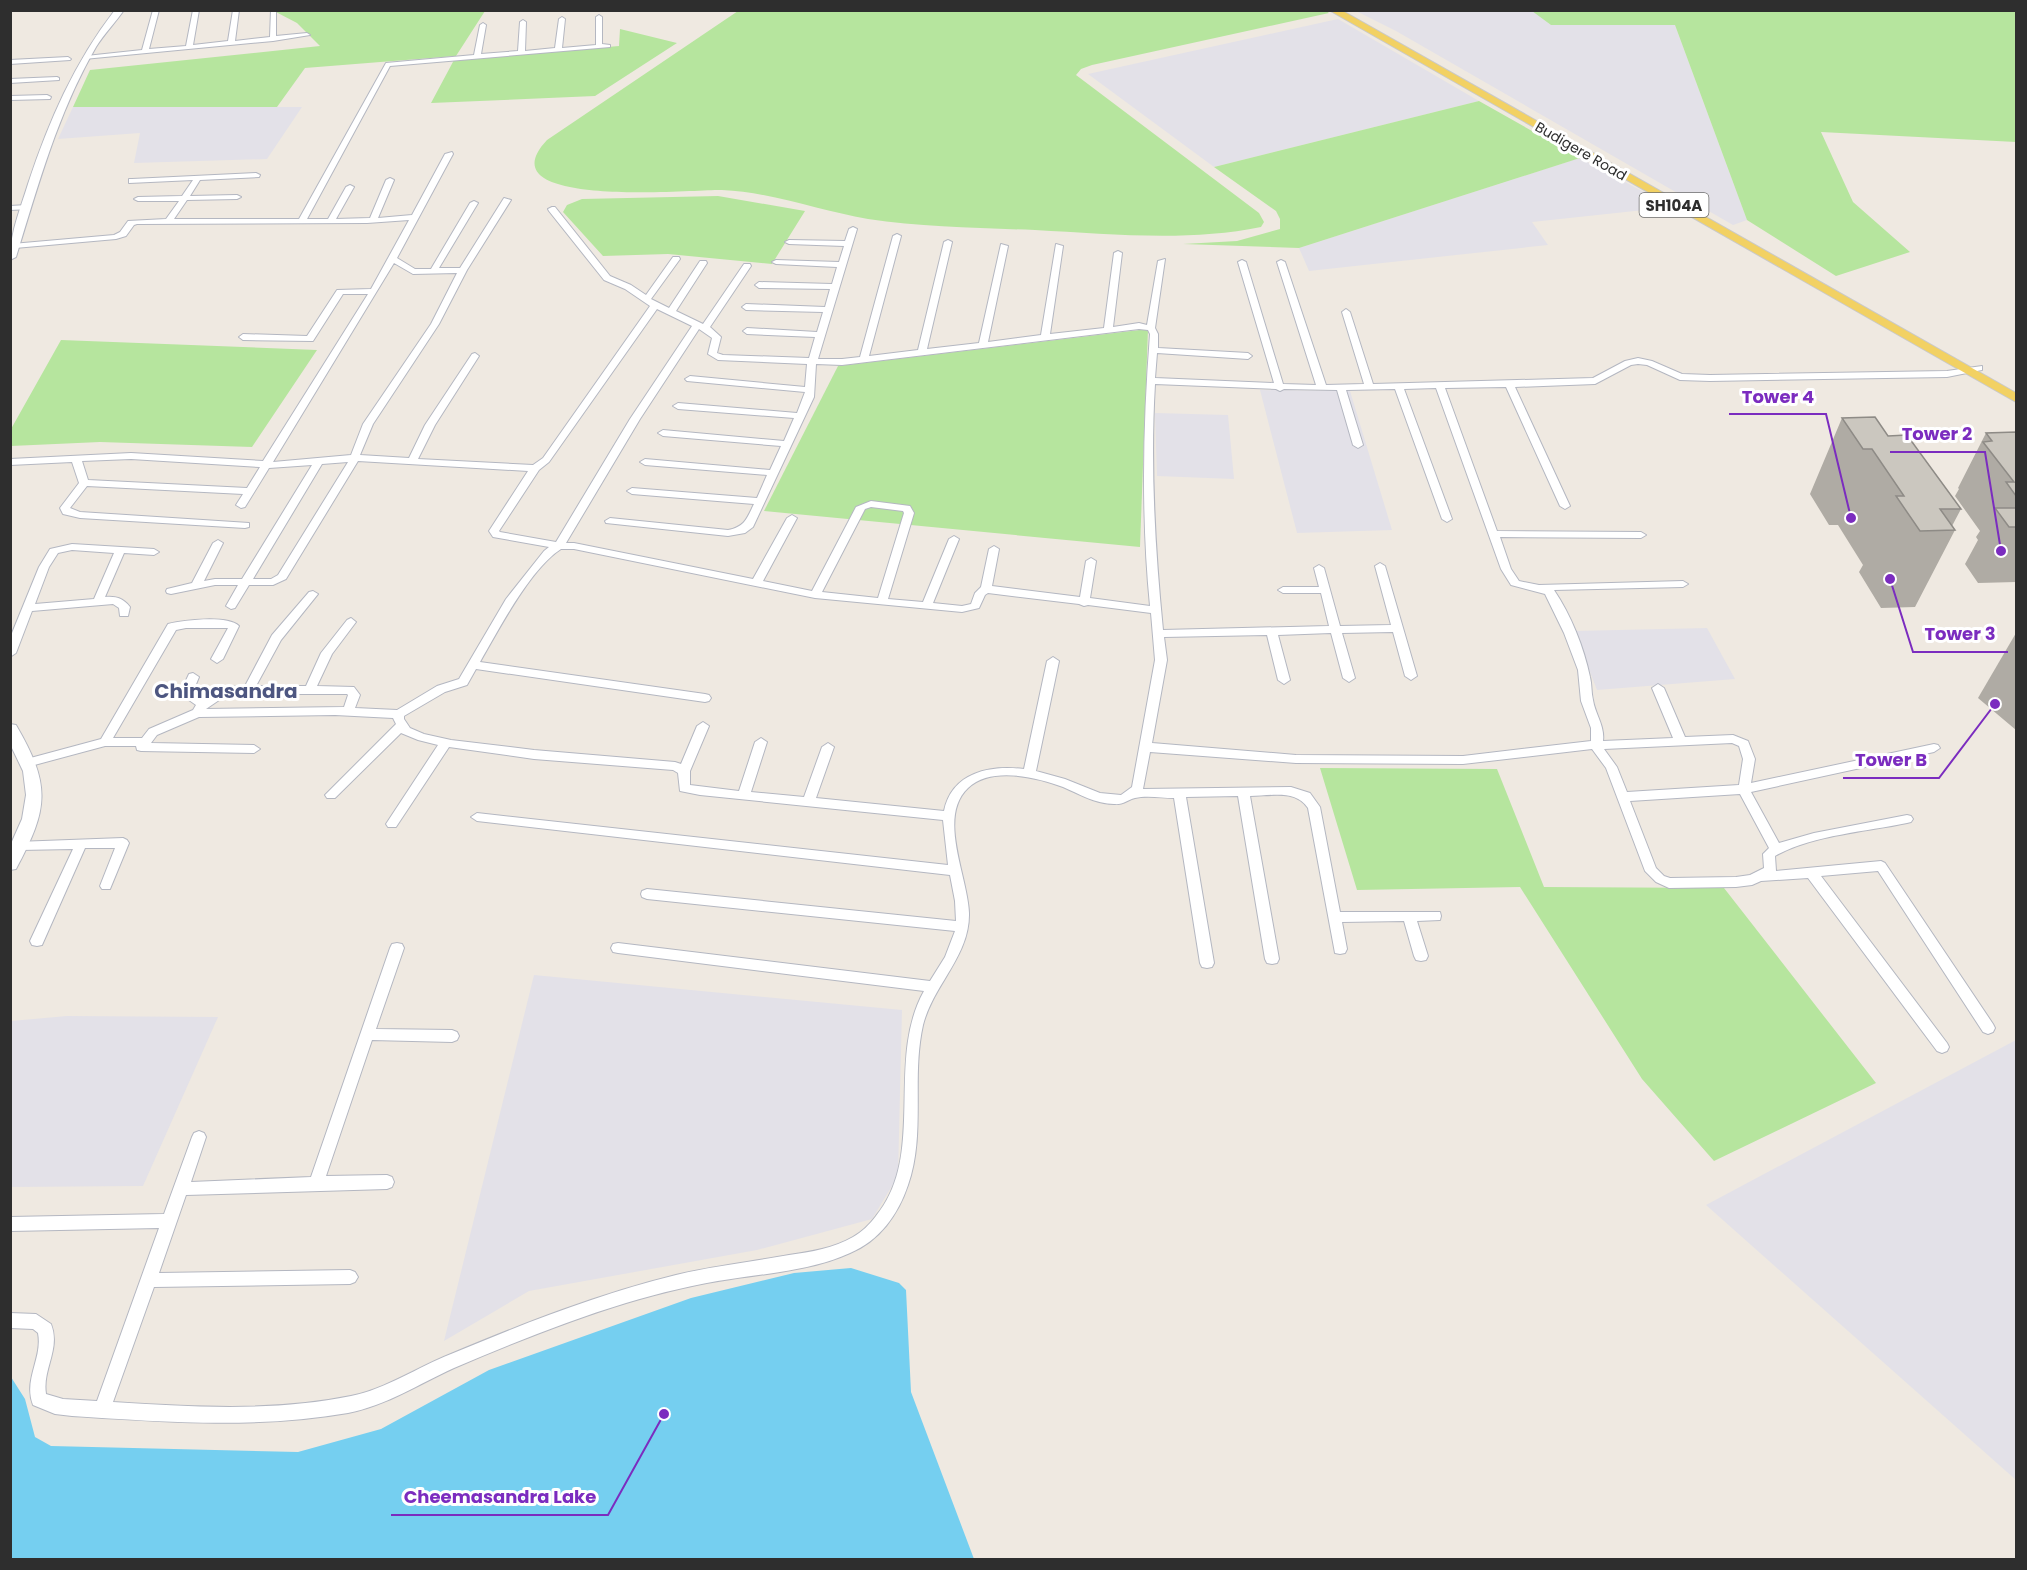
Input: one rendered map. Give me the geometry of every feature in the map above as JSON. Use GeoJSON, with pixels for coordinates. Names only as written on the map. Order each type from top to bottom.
{"type":"FeatureCollection","features":[{"type":"Feature","properties":{"kind":"main road","name":"Budigere Road"},"geometry":{"type":"LineString","coordinates":[[1333,10],[1828,294],[2016,389]]}},
{"type":"Feature","properties":{"kind":"main road","name":"Budigere Road"},"geometry":{"type":"LineString","coordinates":[[1344,10],[1975,370],[2016,398]]}},
{"type":"Feature","properties":{"kind":"street"},"geometry":{"type":"LineString","coordinates":[[120,10],[86,58],[49,141],[12,250],[116,237],[123,234],[130,223],[373,220],[414,217]]}},
{"type":"Feature","properties":{"kind":"street"},"geometry":{"type":"LineString","coordinates":[[145,52],[156,10]]}},
{"type":"Feature","properties":{"kind":"street"},"geometry":{"type":"LineString","coordinates":[[189,47],[196,10]]}},
{"type":"Feature","properties":{"kind":"street"},"geometry":{"type":"LineString","coordinates":[[231,43],[236,10]]}},
{"type":"Feature","properties":{"kind":"street"},"geometry":{"type":"LineString","coordinates":[[273,12],[273,39]]}},
{"type":"Feature","properties":{"kind":"street"},"geometry":{"type":"LineString","coordinates":[[302,220],[388,64],[604,46],[599,16]]}},
{"type":"Feature","properties":{"kind":"street"},"geometry":{"type":"LineString","coordinates":[[558,50],[562,19]]}},
{"type":"Feature","properties":{"kind":"street"},"geometry":{"type":"LineString","coordinates":[[520,53],[523,22]]}},
{"type":"Feature","properties":{"kind":"street"},"geometry":{"type":"LineString","coordinates":[[477,57],[483,26]]}},
{"type":"Feature","properties":{"kind":"street"},"geometry":{"type":"LineString","coordinates":[[86,58],[307,35]]}},
{"type":"Feature","properties":{"kind":"street"},"geometry":{"type":"LineString","coordinates":[[10,62],[68,59]]}},
{"type":"Feature","properties":{"kind":"street"},"geometry":{"type":"LineString","coordinates":[[10,81],[57,79]]}},
{"type":"Feature","properties":{"kind":"street"},"geometry":{"type":"LineString","coordinates":[[10,98],[47,97]]}},
{"type":"Feature","properties":{"kind":"street"},"geometry":{"type":"LineString","coordinates":[[241,505],[374,291],[449,154]]}},
{"type":"Feature","properties":{"kind":"street"},"geometry":{"type":"LineString","coordinates":[[132,181],[256,175]]}},
{"type":"Feature","properties":{"kind":"street"},"geometry":{"type":"LineString","coordinates":[[168,222],[198,178]]}},
{"type":"Feature","properties":{"kind":"street"},"geometry":{"type":"LineString","coordinates":[[373,220],[390,180]]}},
{"type":"Feature","properties":{"kind":"street"},"geometry":{"type":"LineString","coordinates":[[331,220],[350,187]]}},
{"type":"Feature","properties":{"kind":"street"},"geometry":{"type":"LineString","coordinates":[[138,200],[237,197]]}},
{"type":"Feature","properties":{"kind":"street"},"geometry":{"type":"LineString","coordinates":[[171,591],[215,582],[273,582],[282,577],[355,458],[368,424],[435,324],[463,270],[507,200]]}},
{"type":"Feature","properties":{"kind":"street"},"geometry":{"type":"LineString","coordinates":[[434,270],[474,203]]}},
{"type":"Feature","properties":{"kind":"street"},"geometry":{"type":"LineString","coordinates":[[10,208],[27,207]]}},
{"type":"Feature","properties":{"kind":"street"},"geometry":{"type":"LineString","coordinates":[[552,209],[599,272],[717,337],[711,351],[721,358],[812,362],[864,359],[1108,330],[1151,328]]}},
{"type":"Feature","properties":{"kind":"street"},"geometry":{"type":"LineString","coordinates":[[10,220],[23,220]]}},
{"type":"Feature","properties":{"kind":"street"},"geometry":{"type":"LineString","coordinates":[[610,521],[728,533],[741,531],[748,525],[800,416],[809,390],[812,362],[853,229]]}},
{"type":"Feature","properties":{"kind":"street"},"geometry":{"type":"LineString","coordinates":[[864,359],[897,236]]}},
{"type":"Feature","properties":{"kind":"street"},"geometry":{"type":"LineString","coordinates":[[789,242],[848,244]]}},
{"type":"Feature","properties":{"kind":"street"},"geometry":{"type":"LineString","coordinates":[[922,352],[948,242]]}},
{"type":"Feature","properties":{"kind":"street"},"geometry":{"type":"LineString","coordinates":[[983,345],[1004,246]]}},
{"type":"Feature","properties":{"kind":"street"},"geometry":{"type":"LineString","coordinates":[[1045,338],[1059,246]]}},
{"type":"Feature","properties":{"kind":"street"},"geometry":{"type":"LineString","coordinates":[[1108,330],[1118,254]]}},
{"type":"Feature","properties":{"kind":"street"},"geometry":{"type":"LineString","coordinates":[[392,258],[412,272],[463,270]]}},
{"type":"Feature","properties":{"kind":"street"},"geometry":{"type":"LineString","coordinates":[[676,259],[651,302],[546,460],[535,468],[494,531],[497,535],[559,546],[574,546],[815,595],[971,608],[986,589],[994,549]]}},
{"type":"Feature","properties":{"kind":"street"},"geometry":{"type":"LineString","coordinates":[[1133,794],[1138,788],[1161,660],[1149,485],[1150,381],[1154,334],[1151,328],[1162,261]]}},
{"type":"Feature","properties":{"kind":"street"},"geometry":{"type":"LineString","coordinates":[[776,262],[842,265]]}},
{"type":"Feature","properties":{"kind":"street"},"geometry":{"type":"LineString","coordinates":[[1242,262],[1280,388]]}},
{"type":"Feature","properties":{"kind":"street"},"geometry":{"type":"LineString","coordinates":[[1281,262],[1322,388]]}},
{"type":"Feature","properties":{"kind":"street"},"geometry":{"type":"LineString","coordinates":[[671,312],[703,263]]}},
{"type":"Feature","properties":{"kind":"street"},"geometry":{"type":"LineString","coordinates":[[331,795],[401,719],[441,689],[463,682],[510,601],[548,553],[559,546],[635,418],[747,266]]}},
{"type":"Feature","properties":{"kind":"street"},"geometry":{"type":"LineString","coordinates":[[759,285],[836,287]]}},
{"type":"Feature","properties":{"kind":"street"},"geometry":{"type":"LineString","coordinates":[[243,337],[310,339],[340,292],[374,291]]}},
{"type":"Feature","properties":{"kind":"street"},"geometry":{"type":"LineString","coordinates":[[746,307],[828,310]]}},
{"type":"Feature","properties":{"kind":"street"},"geometry":{"type":"LineString","coordinates":[[1346,312],[1370,388]]}},
{"type":"Feature","properties":{"kind":"street"},"geometry":{"type":"LineString","coordinates":[[747,331],[820,335]]}},
{"type":"Feature","properties":{"kind":"street"},"geometry":{"type":"LineString","coordinates":[[1153,350],[1248,356]]}},
{"type":"Feature","properties":{"kind":"street"},"geometry":{"type":"LineString","coordinates":[[412,461],[430,425],[475,356]]}},
{"type":"Feature","properties":{"kind":"street"},"geometry":{"type":"LineString","coordinates":[[1150,381],[1280,388],[1510,385],[1595,381],[1628,363],[1638,361],[1649,363],[1680,377],[1710,378],[1947,374],[1975,370]]}},
{"type":"Feature","properties":{"kind":"street"},"geometry":{"type":"LineString","coordinates":[[690,379],[809,390]]}},
{"type":"Feature","properties":{"kind":"street"},"geometry":{"type":"LineString","coordinates":[[1510,385],[1565,506]]}},
{"type":"Feature","properties":{"kind":"street"},"geometry":{"type":"LineString","coordinates":[[1440,387],[1492,534],[1512,580],[1520,585],[1545,589],[1551,593],[1586,678],[1587,701],[1598,730],[1599,740],[1595,745]]}},
{"type":"Feature","properties":{"kind":"street"},"geometry":{"type":"LineString","coordinates":[[1341,388],[1358,445]]}},
{"type":"Feature","properties":{"kind":"street"},"geometry":{"type":"LineString","coordinates":[[1399,388],[1447,519]]}},
{"type":"Feature","properties":{"kind":"street"},"geometry":{"type":"LineString","coordinates":[[678,406],[800,416]]}},
{"type":"Feature","properties":{"kind":"street"},"geometry":{"type":"LineString","coordinates":[[663,433],[787,444]]}},
{"type":"Feature","properties":{"kind":"street"},"geometry":{"type":"LineString","coordinates":[[10,462],[76,458],[168,457],[268,464],[355,458],[535,468]]}},
{"type":"Feature","properties":{"kind":"street"},"geometry":{"type":"LineString","coordinates":[[76,458],[84,483]]}},
{"type":"Feature","properties":{"kind":"street"},"geometry":{"type":"LineString","coordinates":[[231,606],[314,474],[319,461]]}},
{"type":"Feature","properties":{"kind":"street"},"geometry":{"type":"LineString","coordinates":[[645,462],[773,473]]}},
{"type":"Feature","properties":{"kind":"street"},"geometry":{"type":"LineString","coordinates":[[84,483],[250,491]]}},
{"type":"Feature","properties":{"kind":"street"},"geometry":{"type":"LineString","coordinates":[[84,483],[66,508],[67,512],[80,515],[245,525]]}},
{"type":"Feature","properties":{"kind":"street"},"geometry":{"type":"LineString","coordinates":[[632,491],[760,501]]}},
{"type":"Feature","properties":{"kind":"street"},"geometry":{"type":"LineString","coordinates":[[815,595],[861,507],[871,504],[906,508],[909,513],[882,602]]}},
{"type":"Feature","properties":{"kind":"street"},"geometry":{"type":"LineString","coordinates":[[756,584],[792,518]]}},
{"type":"Feature","properties":{"kind":"street"},"geometry":{"type":"LineString","coordinates":[[1492,534],[1641,535]]}},
{"type":"Feature","properties":{"kind":"street"},"geometry":{"type":"LineString","coordinates":[[927,604],[954,539]]}},
{"type":"Feature","properties":{"kind":"street"},"geometry":{"type":"LineString","coordinates":[[196,586],[218,543]]}},
{"type":"Feature","properties":{"kind":"street"},"geometry":{"type":"LineString","coordinates":[[10,652],[44,567],[54,551],[72,547],[154,552]]}},
{"type":"Feature","properties":{"kind":"street"},"geometry":{"type":"LineString","coordinates":[[98,602],[120,550]]}},
{"type":"Feature","properties":{"kind":"street"},"geometry":{"type":"LineString","coordinates":[[1084,603],[1091,561]]}},
{"type":"Feature","properties":{"kind":"street"},"geometry":{"type":"LineString","coordinates":[[1380,566],[1411,676]]}},
{"type":"Feature","properties":{"kind":"street"},"geometry":{"type":"LineString","coordinates":[[1319,568],[1349,678]]}},
{"type":"Feature","properties":{"kind":"street"},"geometry":{"type":"LineString","coordinates":[[1534,588],[1683,584]]}},
{"type":"Feature","properties":{"kind":"street"},"geometry":{"type":"LineString","coordinates":[[986,589],[1084,603],[1156,610]]}},
{"type":"Feature","properties":{"kind":"street"},"geometry":{"type":"LineString","coordinates":[[1283,590],[1325,590]]}},
{"type":"Feature","properties":{"kind":"street"},"geometry":{"type":"LineString","coordinates":[[249,690],[276,638],[313,594]]}},
{"type":"Feature","properties":{"kind":"street"},"geometry":{"type":"LineString","coordinates":[[29,608],[120,602],[125,607],[124,614]]}},
{"type":"Feature","properties":{"kind":"street"},"geometry":{"type":"LineString","coordinates":[[310,690],[327,653],[351,622]]}},
{"type":"Feature","properties":{"kind":"street"},"geometry":{"type":"LineString","coordinates":[[105,742],[172,627],[186,624],[234,626],[217,659]]}},
{"type":"Feature","properties":{"kind":"street"},"geometry":{"type":"LineString","coordinates":[[1158,634],[1398,628]]}},
{"type":"Feature","properties":{"kind":"street"},"geometry":{"type":"LineString","coordinates":[[1272,631],[1284,680]]}},
{"type":"Feature","properties":{"kind":"street"},"geometry":{"type":"LineString","coordinates":[[1029,774],[1053,661]]}},
{"type":"Feature","properties":{"kind":"street"},"geometry":{"type":"LineString","coordinates":[[474,665],[705,698]]}},
{"type":"Feature","properties":{"kind":"street"},"geometry":{"type":"LineString","coordinates":[[193,677],[188,689],[200,709]]}},
{"type":"Feature","properties":{"kind":"street"},"geometry":{"type":"LineString","coordinates":[[1658,688],[1680,740]]}},
{"type":"Feature","properties":{"kind":"street"},"geometry":{"type":"LineString","coordinates":[[254,749],[141,747],[153,732],[200,709],[226,690],[354,692],[348,712]]}},
{"type":"Feature","properties":{"kind":"street"},"geometry":{"type":"LineString","coordinates":[[200,709],[348,712],[401,719]]}},
{"type":"Feature","properties":{"kind":"street"},"geometry":{"type":"LineString","coordinates":[[401,719],[407,732],[447,742],[596,761],[675,766],[684,771]]}},
{"type":"Feature","properties":{"kind":"street"},"geometry":{"type":"LineString","coordinates":[[703,726],[684,771],[684,788],[950,816]]}},
{"type":"Feature","properties":{"kind":"street"},"geometry":{"type":"LineString","coordinates":[[1145,747],[1296,759],[1435,761],[1595,745],[1733,739],[1744,744],[1749,759],[1744,789],[1776,849]]}},
{"type":"Feature","properties":{"kind":"street"},"geometry":{"type":"LineString","coordinates":[[10,864],[27,832],[34,801],[31,772],[13,741]]}},
{"type":"Feature","properties":{"kind":"street"},"geometry":{"type":"LineString","coordinates":[[27,763],[105,742],[143,742]]}},
{"type":"Feature","properties":{"kind":"street"},"geometry":{"type":"LineString","coordinates":[[392,824],[447,742]]}},
{"type":"Feature","properties":{"kind":"street"},"geometry":{"type":"LineString","coordinates":[[744,794],[761,742]]}},
{"type":"Feature","properties":{"kind":"street"},"geometry":{"type":"LineString","coordinates":[[1595,745],[1611,767],[1651,871],[1660,879],[1669,883],[1752,880],[1881,866],[1988,1028]]}},
{"type":"Feature","properties":{"kind":"street"},"geometry":{"type":"LineString","coordinates":[[808,801],[828,747]]}},
{"type":"Feature","properties":{"kind":"street"},"geometry":{"type":"LineString","coordinates":[[1622,797],[1744,789],[1934,748]]}},
{"type":"Feature","properties":{"kind":"street"},"geometry":{"type":"LineString","coordinates":[[10,1320],[36,1322],[45,1329],[48,1346],[38,1378],[39,1400],[62,1407],[102,1409],[215,1414],[282,1411],[356,1403],[371,1399],[404,1382],[527,1329],[579,1310],[689,1279],[817,1256],[854,1245],[868,1235],[889,1212],[903,1186],[908,1161],[915,1028],[933,987],[958,946],[962,927],[963,907],[956,871],[950,816],[954,796],[970,778],[991,773],[1029,774],[1059,781],[1112,800],[1133,794],[1179,793],[1291,791],[1306,796],[1314,807],[1340,949]]}},
{"type":"Feature","properties":{"kind":"street"},"geometry":{"type":"LineString","coordinates":[[1243,792],[1272,959]]}},
{"type":"Feature","properties":{"kind":"street"},"geometry":{"type":"LineString","coordinates":[[1179,793],[1207,963]]}},
{"type":"Feature","properties":{"kind":"street"},"geometry":{"type":"LineString","coordinates":[[477,817],[956,871]]}},
{"type":"Feature","properties":{"kind":"street"},"geometry":{"type":"LineString","coordinates":[[1763,877],[1770,870],[1769,854],[1776,849],[1796,842],[1907,819]]}},
{"type":"Feature","properties":{"kind":"street"},"geometry":{"type":"LineString","coordinates":[[20,845],[123,843],[106,886]]}},
{"type":"Feature","properties":{"kind":"street"},"geometry":{"type":"LineString","coordinates":[[37,941],[81,844]]}},
{"type":"Feature","properties":{"kind":"street"},"geometry":{"type":"LineString","coordinates":[[1811,872],[1942,1047]]}},
{"type":"Feature","properties":{"kind":"street"},"geometry":{"type":"LineString","coordinates":[[647,894],[962,927]]}},
{"type":"Feature","properties":{"kind":"street"},"geometry":{"type":"LineString","coordinates":[[1409,916],[1421,956]]}},
{"type":"Feature","properties":{"kind":"street"},"geometry":{"type":"LineString","coordinates":[[1335,917],[1435,916]]}},
{"type":"Feature","properties":{"kind":"street"},"geometry":{"type":"LineString","coordinates":[[316,1184],[397,948]]}},
{"type":"Feature","properties":{"kind":"street"},"geometry":{"type":"LineString","coordinates":[[618,948],[933,987]]}},
{"type":"Feature","properties":{"kind":"street"},"geometry":{"type":"LineString","coordinates":[[366,1034],[452,1035]]}},
{"type":"Feature","properties":{"kind":"street"},"geometry":{"type":"LineString","coordinates":[[102,1409],[199,1137]]}},
{"type":"Feature","properties":{"kind":"street"},"geometry":{"type":"LineString","coordinates":[[181,1189],[387,1182]]}},
{"type":"Feature","properties":{"kind":"street"},"geometry":{"type":"LineString","coordinates":[[10,1224],[169,1221]]}},
{"type":"Feature","properties":{"kind":"street"},"geometry":{"type":"LineString","coordinates":[[148,1280],[350,1277]]}},
{"type":"Feature","properties":{"kind":"shaded area"},"geometry":{"type":"Polygon","coordinates":[[[1532,10],[1551,25],[1675,25],[1747,220],[1733,225],[1396,31],[1356,11],[1532,10]]]}},
{"type":"Feature","properties":{"kind":"shaded area"},"geometry":{"type":"Polygon","coordinates":[[[1338,19],[1479,101],[1214,167],[1088,74],[1338,19]]]}},
{"type":"Feature","properties":{"kind":"shaded area"},"geometry":{"type":"Polygon","coordinates":[[[73,107],[302,107],[267,159],[134,163],[140,133],[58,139],[73,107]]]}},
{"type":"Feature","properties":{"kind":"shaded area"},"geometry":{"type":"Polygon","coordinates":[[[1580,158],[1672,207],[1532,222],[1548,245],[1309,271],[1299,248],[1580,158]]]}},
{"type":"Feature","properties":{"kind":"shaded area"},"geometry":{"type":"Polygon","coordinates":[[[1260,390],[1350,391],[1392,530],[1297,533],[1260,390]]]}},
{"type":"Feature","properties":{"kind":"shaded area"},"geometry":{"type":"Polygon","coordinates":[[[1155,413],[1228,415],[1234,479],[1157,476],[1155,413]]]}},
{"type":"Feature","properties":{"kind":"shaded area"},"geometry":{"type":"Polygon","coordinates":[[[1707,628],[1735,679],[1597,690],[1574,631],[1707,628]]]}},
{"type":"Feature","properties":{"kind":"shaded area"},"geometry":{"type":"Polygon","coordinates":[[[534,975],[902,1010],[898,1176],[872,1219],[757,1250],[529,1291],[444,1341],[534,975]]]}},
{"type":"Feature","properties":{"kind":"shaded area"},"geometry":{"type":"Polygon","coordinates":[[[67,1016],[218,1017],[143,1186],[11,1187],[11,1021],[67,1016]]]}},
{"type":"Feature","properties":{"kind":"shaded area"},"geometry":{"type":"Polygon","coordinates":[[[2016,1040],[2016,1480],[1706,1205],[2016,1040]]]}},
{"type":"Feature","properties":{"kind":"green space"},"geometry":{"type":"Polygon","coordinates":[[[1325,10],[1329,13],[1092,65],[1081,69],[1076,75],[1259,213],[1264,222],[1261,227],[1233,232],[1149,236],[909,224],[868,219],[740,191],[600,191],[567,186],[543,177],[535,162],[547,140],[738,11],[1325,10]]]}},
{"type":"Feature","properties":{"kind":"green space"},"geometry":{"type":"Polygon","coordinates":[[[274,11],[485,11],[456,56],[305,68],[277,107],[73,107],[90,70],[320,46],[297,23],[274,11]]]}},
{"type":"Feature","properties":{"kind":"green space"},"geometry":{"type":"Polygon","coordinates":[[[1532,11],[2016,11],[2016,142],[1821,132],[1853,202],[1910,252],[1836,276],[1747,220],[1675,25],[1551,25],[1532,11]]]}},
{"type":"Feature","properties":{"kind":"green space"},"geometry":{"type":"Polygon","coordinates":[[[620,29],[677,43],[595,96],[431,103],[454,60],[619,46],[620,29]]]}},
{"type":"Feature","properties":{"kind":"green space"},"geometry":{"type":"Polygon","coordinates":[[[1479,101],[1580,158],[1299,248],[1183,244],[1237,241],[1280,229],[1280,219],[1276,211],[1214,167],[1479,101]]]}},
{"type":"Feature","properties":{"kind":"green space"},"geometry":{"type":"Polygon","coordinates":[[[718,196],[805,211],[772,264],[668,254],[603,256],[563,212],[567,205],[582,199],[718,196]]]}},
{"type":"Feature","properties":{"kind":"green space"},"geometry":{"type":"Polygon","coordinates":[[[1148,329],[1140,547],[764,511],[838,366],[1148,329]]]}},
{"type":"Feature","properties":{"kind":"green space"},"geometry":{"type":"Polygon","coordinates":[[[61,340],[317,350],[252,447],[100,442],[11,446],[11,429],[61,340]]]}},
{"type":"Feature","properties":{"kind":"green space"},"geometry":{"type":"Polygon","coordinates":[[[1320,768],[1497,769],[1544,887],[1724,888],[1876,1083],[1714,1161],[1642,1079],[1520,887],[1357,890],[1320,768]]]}},
{"type":"Feature","properties":{"kind":"water"},"geometry":{"type":"Polygon","coordinates":[[[851,1268],[899,1283],[906,1290],[911,1392],[974,1559],[11,1559],[11,1377],[25,1399],[35,1437],[51,1446],[298,1452],[381,1429],[489,1370],[691,1298],[794,1273],[851,1268]]]}},
{"type":"Feature","properties":{"kind":"building"},"geometry":{"type":"Polygon","coordinates":[[[1875,417],[1888,436],[1907,435],[1961,509],[1940,509],[1955,530],[1920,531],[1896,496],[1904,496],[1872,449],[1863,449],[1842,418],[1875,417]]]}},
{"type":"Feature","properties":{"kind":"building"},"geometry":{"type":"Polygon","coordinates":[[[2016,432],[2016,496],[2006,482],[2014,482],[1983,442],[1992,441],[1986,433],[2016,432]]]}},
{"type":"Feature","properties":{"kind":"building"},"geometry":{"type":"Polygon","coordinates":[[[1995,508],[2016,508],[2016,527],[2009,527],[1995,508]]]}},
{"type":"Feature","properties":{"kind":"place","name":"Tower 4"},"geometry":{"type":"Point","coordinates":[1851,518]}},
{"type":"Feature","properties":{"kind":"place","name":"Tower 2"},"geometry":{"type":"Point","coordinates":[2001,551]}},
{"type":"Feature","properties":{"kind":"place","name":"Tower 3"},"geometry":{"type":"Point","coordinates":[1890,579]}},
{"type":"Feature","properties":{"kind":"place","name":"Tower B"},"geometry":{"type":"Point","coordinates":[1995,704]}},
{"type":"Feature","properties":{"kind":"place","name":"Cheemasandra Lake"},"geometry":{"type":"Point","coordinates":[664,1414]}},
{"type":"Feature","properties":{"kind":"district","name":"Chimasandra"},"geometry":{"type":"Point","coordinates":[226,691]}}]}
